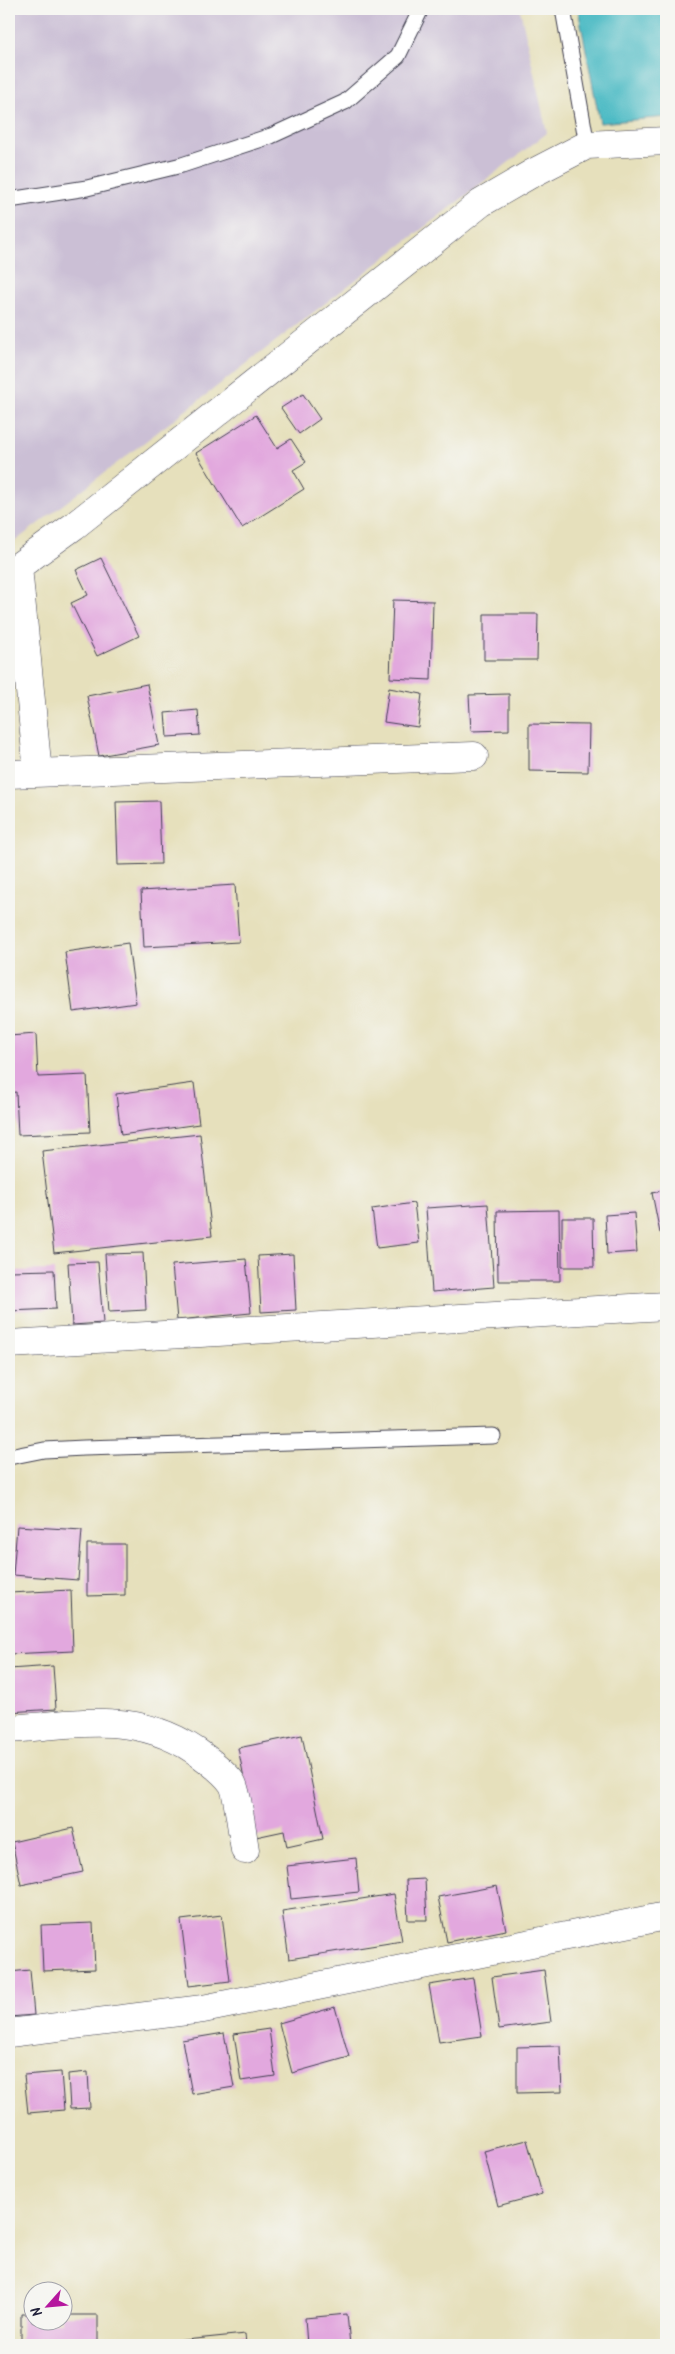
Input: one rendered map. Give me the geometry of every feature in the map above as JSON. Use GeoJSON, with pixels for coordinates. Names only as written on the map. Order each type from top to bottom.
{"type":"FeatureCollection","features":[{"type":"Feature","properties":{"kind":"street"},"geometry":{"type":"LineString","coordinates":[[38,773],[13,570],[74,526],[474,208],[531,174],[586,145],[666,141]]}},
{"type":"Feature","properties":{"kind":"street"},"geometry":{"type":"LineString","coordinates":[[9,774],[474,756]]}},
{"type":"Feature","properties":{"kind":"street"},"geometry":{"type":"LineString","coordinates":[[9,1344],[666,1306]]}},
{"type":"Feature","properties":{"kind":"street"},"geometry":{"type":"LineString","coordinates":[[9,1729],[116,1722],[155,1730],[185,1742],[208,1760],[232,1783],[245,1850]]}},
{"type":"Feature","properties":{"kind":"street"},"geometry":{"type":"LineString","coordinates":[[9,2033],[203,2009],[666,1916]]}},
{"type":"Feature","properties":{"kind":"lane"},"geometry":{"type":"LineString","coordinates":[[9,200],[87,188],[182,165],[271,136],[344,102],[398,56],[421,9]]}},
{"type":"Feature","properties":{"kind":"lane"},"geometry":{"type":"LineString","coordinates":[[563,9],[586,145]]}},
{"type":"Feature","properties":{"kind":"lane"},"geometry":{"type":"LineString","coordinates":[[9,1457],[44,1450],[84,1448],[493,1436]]}},
{"type":"Feature","properties":{"kind":"shaded area"},"geometry":{"type":"Polygon","coordinates":[[[9,9],[520,9],[547,133],[9,546],[9,9]]]}},
{"type":"Feature","properties":{"kind":"water"},"geometry":{"type":"Polygon","coordinates":[[[578,9],[666,9],[666,117],[600,123],[578,9]]]}},
{"type":"Feature","properties":{"kind":"building"},"geometry":{"type":"Polygon","coordinates":[[[303,394],[320,419],[299,434],[281,408],[303,394]]]}},
{"type":"Feature","properties":{"kind":"building"},"geometry":{"type":"Polygon","coordinates":[[[256,415],[277,448],[291,439],[306,462],[293,470],[304,489],[242,528],[196,453],[256,415]]]}},
{"type":"Feature","properties":{"kind":"building"},"geometry":{"type":"Polygon","coordinates":[[[101,558],[139,636],[97,656],[71,603],[88,595],[76,570],[101,558]]]}},
{"type":"Feature","properties":{"kind":"building"},"geometry":{"type":"Polygon","coordinates":[[[393,600],[433,601],[431,680],[390,678],[393,600]]]}},
{"type":"Feature","properties":{"kind":"building"},"geometry":{"type":"Polygon","coordinates":[[[484,614],[538,614],[537,660],[484,660],[484,614]]]}},
{"type":"Feature","properties":{"kind":"building"},"geometry":{"type":"Polygon","coordinates":[[[147,684],[159,745],[99,756],[87,696],[147,684]]]}},
{"type":"Feature","properties":{"kind":"building"},"geometry":{"type":"Polygon","coordinates":[[[389,688],[422,694],[418,727],[384,722],[389,688]]]}},
{"type":"Feature","properties":{"kind":"building"},"geometry":{"type":"Polygon","coordinates":[[[509,694],[509,730],[471,731],[469,695],[509,694]]]}},
{"type":"Feature","properties":{"kind":"building"},"geometry":{"type":"Polygon","coordinates":[[[198,710],[200,735],[167,737],[165,713],[198,710]]]}},
{"type":"Feature","properties":{"kind":"building"},"geometry":{"type":"Polygon","coordinates":[[[529,724],[589,725],[588,772],[529,771],[529,724]]]}},
{"type":"Feature","properties":{"kind":"building"},"geometry":{"type":"Polygon","coordinates":[[[159,801],[161,864],[118,865],[116,802],[159,801]]]}},
{"type":"Feature","properties":{"kind":"building"},"geometry":{"type":"Polygon","coordinates":[[[235,885],[239,942],[144,947],[141,891],[235,885]]]}},
{"type":"Feature","properties":{"kind":"building"},"geometry":{"type":"Polygon","coordinates":[[[128,943],[136,1003],[73,1012],[65,952],[128,943]]]}},
{"type":"Feature","properties":{"kind":"building"},"geometry":{"type":"Polygon","coordinates":[[[36,1034],[38,1077],[87,1075],[90,1132],[18,1135],[16,1092],[9,1093],[9,1036],[36,1034]]]}},
{"type":"Feature","properties":{"kind":"building"},"geometry":{"type":"Polygon","coordinates":[[[194,1083],[199,1124],[121,1135],[116,1094],[194,1083]]]}},
{"type":"Feature","properties":{"kind":"building"},"geometry":{"type":"Polygon","coordinates":[[[200,1134],[212,1236],[54,1253],[42,1151],[200,1134]]]}},
{"type":"Feature","properties":{"kind":"building"},"geometry":{"type":"Polygon","coordinates":[[[666,1190],[666,1232],[660,1233],[652,1193],[666,1190]]]}},
{"type":"Feature","properties":{"kind":"building"},"geometry":{"type":"Polygon","coordinates":[[[414,1203],[419,1243],[377,1248],[372,1209],[414,1203]]]}},
{"type":"Feature","properties":{"kind":"building"},"geometry":{"type":"Polygon","coordinates":[[[488,1204],[494,1287],[432,1292],[426,1208],[488,1204]]]}},
{"type":"Feature","properties":{"kind":"building"},"geometry":{"type":"Polygon","coordinates":[[[559,1210],[560,1281],[498,1281],[497,1211],[559,1210]]]}},
{"type":"Feature","properties":{"kind":"building"},"geometry":{"type":"Polygon","coordinates":[[[634,1213],[637,1252],[607,1254],[605,1215],[634,1213]]]}},
{"type":"Feature","properties":{"kind":"building"},"geometry":{"type":"Polygon","coordinates":[[[562,1218],[593,1218],[594,1267],[562,1267],[562,1218]]]}},
{"type":"Feature","properties":{"kind":"building"},"geometry":{"type":"Polygon","coordinates":[[[143,1253],[146,1310],[109,1312],[105,1254],[143,1253]]]}},
{"type":"Feature","properties":{"kind":"building"},"geometry":{"type":"Polygon","coordinates":[[[293,1254],[296,1310],[261,1312],[258,1256],[293,1254]]]}},
{"type":"Feature","properties":{"kind":"building"},"geometry":{"type":"Polygon","coordinates":[[[246,1259],[251,1313],[177,1320],[172,1265],[246,1259]]]}},
{"type":"Feature","properties":{"kind":"building"},"geometry":{"type":"Polygon","coordinates":[[[98,1262],[103,1323],[72,1325],[68,1263],[98,1262]]]}},
{"type":"Feature","properties":{"kind":"building"},"geometry":{"type":"Polygon","coordinates":[[[54,1270],[56,1309],[9,1311],[9,1271],[54,1270]]]}},
{"type":"Feature","properties":{"kind":"building"},"geometry":{"type":"Polygon","coordinates":[[[17,1526],[82,1530],[78,1580],[13,1575],[17,1526]]]}},
{"type":"Feature","properties":{"kind":"building"},"geometry":{"type":"Polygon","coordinates":[[[87,1544],[125,1544],[125,1595],[87,1596],[87,1544]]]}},
{"type":"Feature","properties":{"kind":"building"},"geometry":{"type":"Polygon","coordinates":[[[71,1590],[73,1651],[9,1654],[9,1593],[71,1590]]]}},
{"type":"Feature","properties":{"kind":"building"},"geometry":{"type":"Polygon","coordinates":[[[53,1666],[56,1709],[9,1712],[9,1669],[53,1666]]]}},
{"type":"Feature","properties":{"kind":"building"},"geometry":{"type":"Polygon","coordinates":[[[302,1735],[323,1839],[287,1847],[284,1831],[256,1837],[238,1748],[302,1735]]]}},
{"type":"Feature","properties":{"kind":"building"},"geometry":{"type":"Polygon","coordinates":[[[73,1828],[83,1872],[21,1885],[12,1842],[73,1828]]]}},
{"type":"Feature","properties":{"kind":"building"},"geometry":{"type":"Polygon","coordinates":[[[356,1858],[359,1892],[291,1899],[287,1866],[356,1858]]]}},
{"type":"Feature","properties":{"kind":"building"},"geometry":{"type":"Polygon","coordinates":[[[425,1879],[427,1920],[408,1920],[406,1880],[425,1879]]]}},
{"type":"Feature","properties":{"kind":"building"},"geometry":{"type":"Polygon","coordinates":[[[497,1886],[506,1930],[447,1942],[438,1897],[497,1886]]]}},
{"type":"Feature","properties":{"kind":"building"},"geometry":{"type":"Polygon","coordinates":[[[394,1894],[402,1941],[289,1959],[282,1911],[394,1894]]]}},
{"type":"Feature","properties":{"kind":"building"},"geometry":{"type":"Polygon","coordinates":[[[222,1915],[230,1981],[189,1986],[181,1920],[222,1915]]]}},
{"type":"Feature","properties":{"kind":"building"},"geometry":{"type":"Polygon","coordinates":[[[93,1923],[95,1969],[43,1971],[41,1925],[93,1923]]]}},
{"type":"Feature","properties":{"kind":"building"},"geometry":{"type":"Polygon","coordinates":[[[30,1970],[34,2015],[9,2017],[9,1972],[30,1970]]]}},
{"type":"Feature","properties":{"kind":"building"},"geometry":{"type":"Polygon","coordinates":[[[544,1970],[551,2022],[499,2029],[492,1977],[544,1970]]]}},
{"type":"Feature","properties":{"kind":"building"},"geometry":{"type":"Polygon","coordinates":[[[473,1978],[482,2036],[439,2042],[429,1985],[473,1978]]]}},
{"type":"Feature","properties":{"kind":"building"},"geometry":{"type":"Polygon","coordinates":[[[335,2007],[349,2057],[292,2073],[279,2023],[335,2007]]]}},
{"type":"Feature","properties":{"kind":"building"},"geometry":{"type":"Polygon","coordinates":[[[269,2029],[275,2076],[241,2081],[234,2034],[269,2029]]]}},
{"type":"Feature","properties":{"kind":"building"},"geometry":{"type":"Polygon","coordinates":[[[224,2033],[234,2087],[192,2094],[182,2040],[224,2033]]]}},
{"type":"Feature","properties":{"kind":"building"},"geometry":{"type":"Polygon","coordinates":[[[560,2046],[562,2092],[517,2093],[517,2047],[560,2046]]]}},
{"type":"Feature","properties":{"kind":"building"},"geometry":{"type":"Polygon","coordinates":[[[61,2072],[64,2110],[28,2113],[24,2075],[61,2072]]]}},
{"type":"Feature","properties":{"kind":"building"},"geometry":{"type":"Polygon","coordinates":[[[88,2072],[90,2108],[70,2109],[68,2074],[88,2072]]]}},
{"type":"Feature","properties":{"kind":"building"},"geometry":{"type":"Polygon","coordinates":[[[527,2140],[542,2194],[498,2206],[484,2151],[527,2140]]]}},
{"type":"Feature","properties":{"kind":"building"},"geometry":{"type":"Polygon","coordinates":[[[21,2314],[22,2332],[72,2332],[72,2315],[98,2315],[98,2345],[21,2345],[21,2314]]]}},
{"type":"Feature","properties":{"kind":"building"},"geometry":{"type":"Polygon","coordinates":[[[347,2314],[350,2345],[307,2345],[305,2318],[347,2314]]]}},
{"type":"Feature","properties":{"kind":"building"},"geometry":{"type":"Polygon","coordinates":[[[245,2334],[246,2345],[145,2345],[145,2344],[245,2334]]]}}]}
